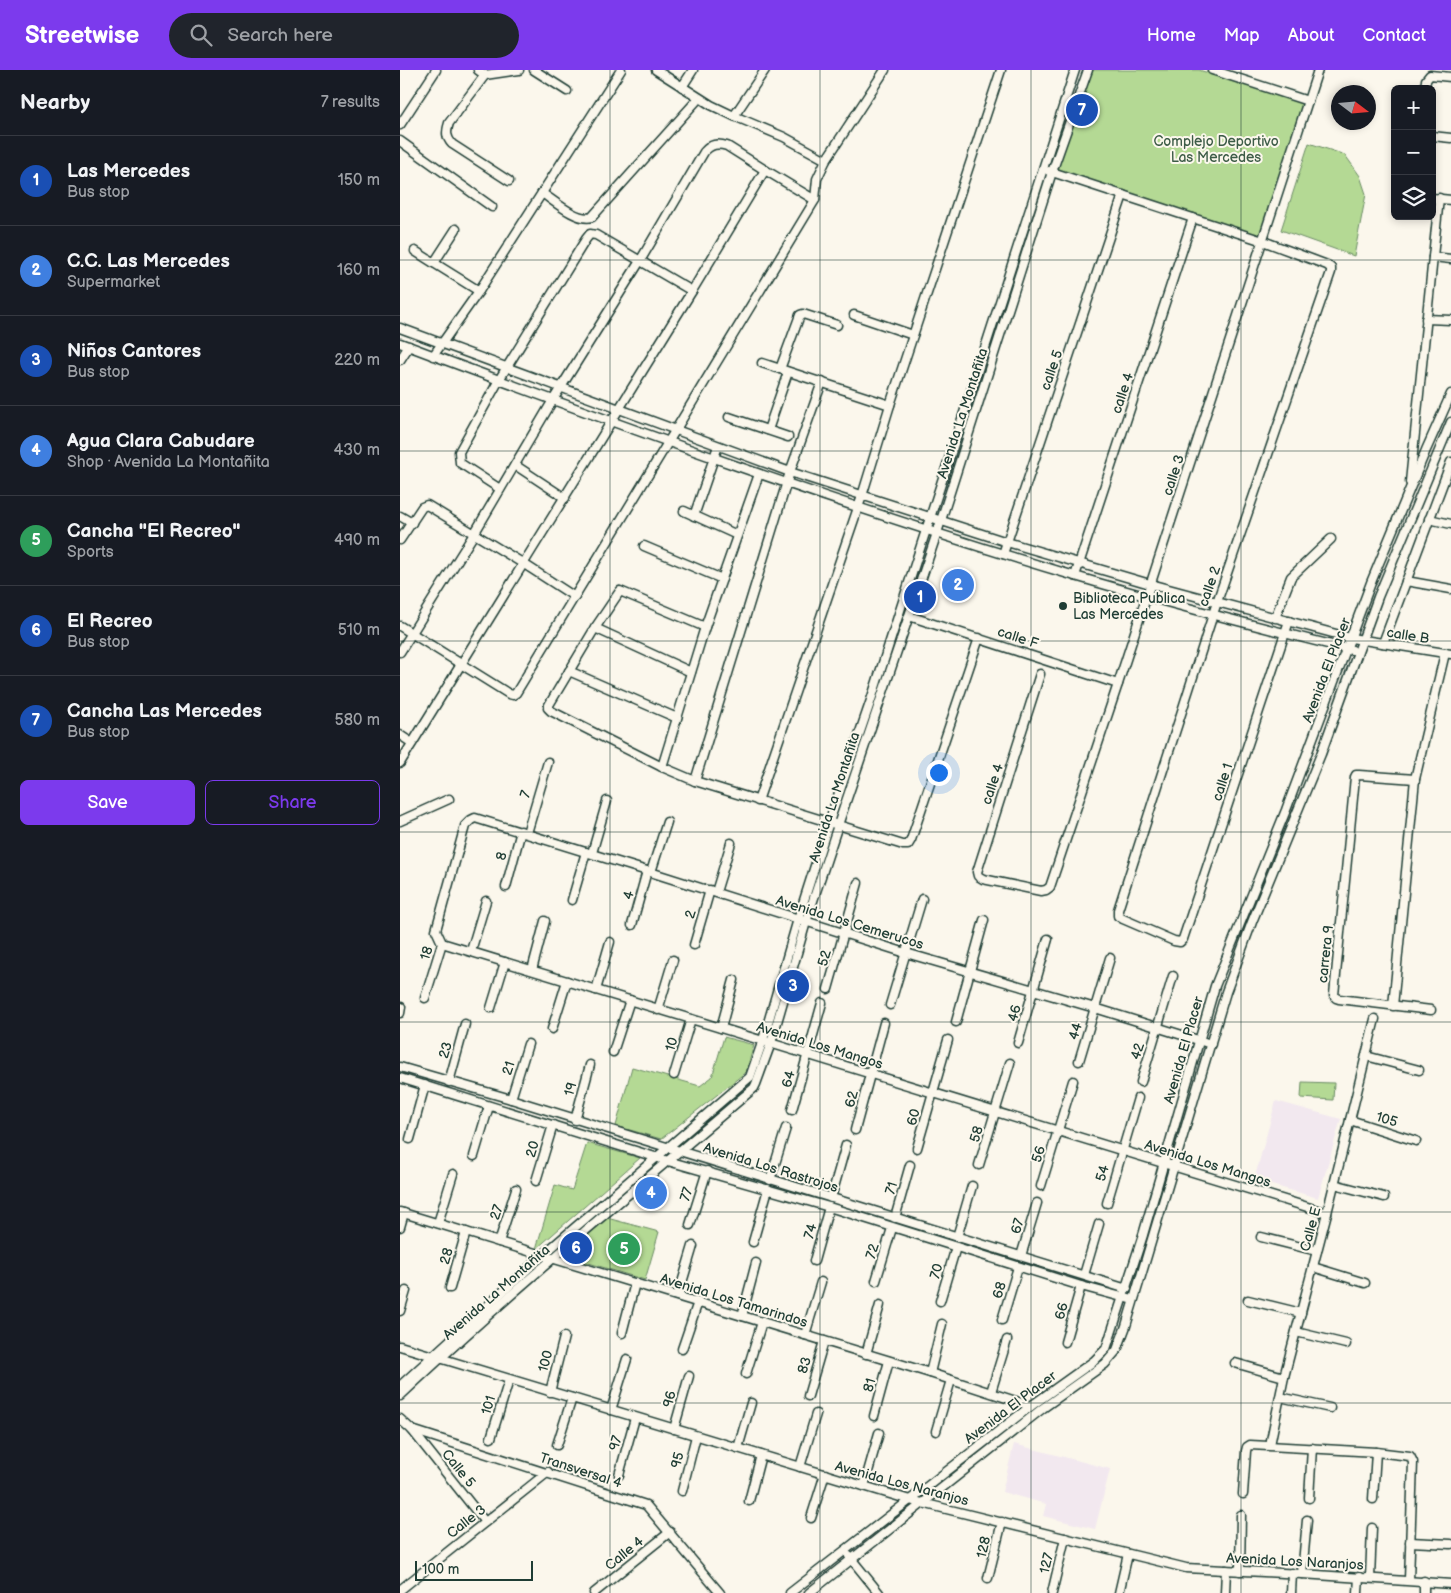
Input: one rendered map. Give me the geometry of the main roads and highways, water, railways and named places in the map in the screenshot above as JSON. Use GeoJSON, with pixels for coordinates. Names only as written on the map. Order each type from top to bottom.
{"type":"FeatureCollection","features":[{"type":"Feature","properties":{"kind":"place","name":"Cancha Las Mercedes"},"geometry":{"type":"Point","coordinates":[1082,110]}},
{"type":"Feature","properties":{"kind":"place","name":"C.C. Las Mercedes"},"geometry":{"type":"Point","coordinates":[958,585]}},
{"type":"Feature","properties":{"kind":"place","name":"Las Mercedes"},"geometry":{"type":"Point","coordinates":[920,597]}},
{"type":"Feature","properties":{"kind":"place","name":"Biblioteca Publica Las Mercedes"},"geometry":{"type":"Point","coordinates":[1063,606]}},
{"type":"Feature","properties":{"kind":"place","name":"Niños Cantores"},"geometry":{"type":"Point","coordinates":[793,986]}},
{"type":"Feature","properties":{"kind":"place","name":"Agua Clara Cabudare"},"geometry":{"type":"Point","coordinates":[651,1193]}},
{"type":"Feature","properties":{"kind":"place","name":"El Recreo"},"geometry":{"type":"Point","coordinates":[576,1248]}},
{"type":"Feature","properties":{"kind":"place","name":"Cancha \"El Recreo\""},"geometry":{"type":"Point","coordinates":[624,1249]}},
{"type":"Feature","properties":{"kind":"park label","name":"Complejo Deportivo Las Mercedes"},"geometry":{"type":"Point","coordinates":[1216,149]}}]}
